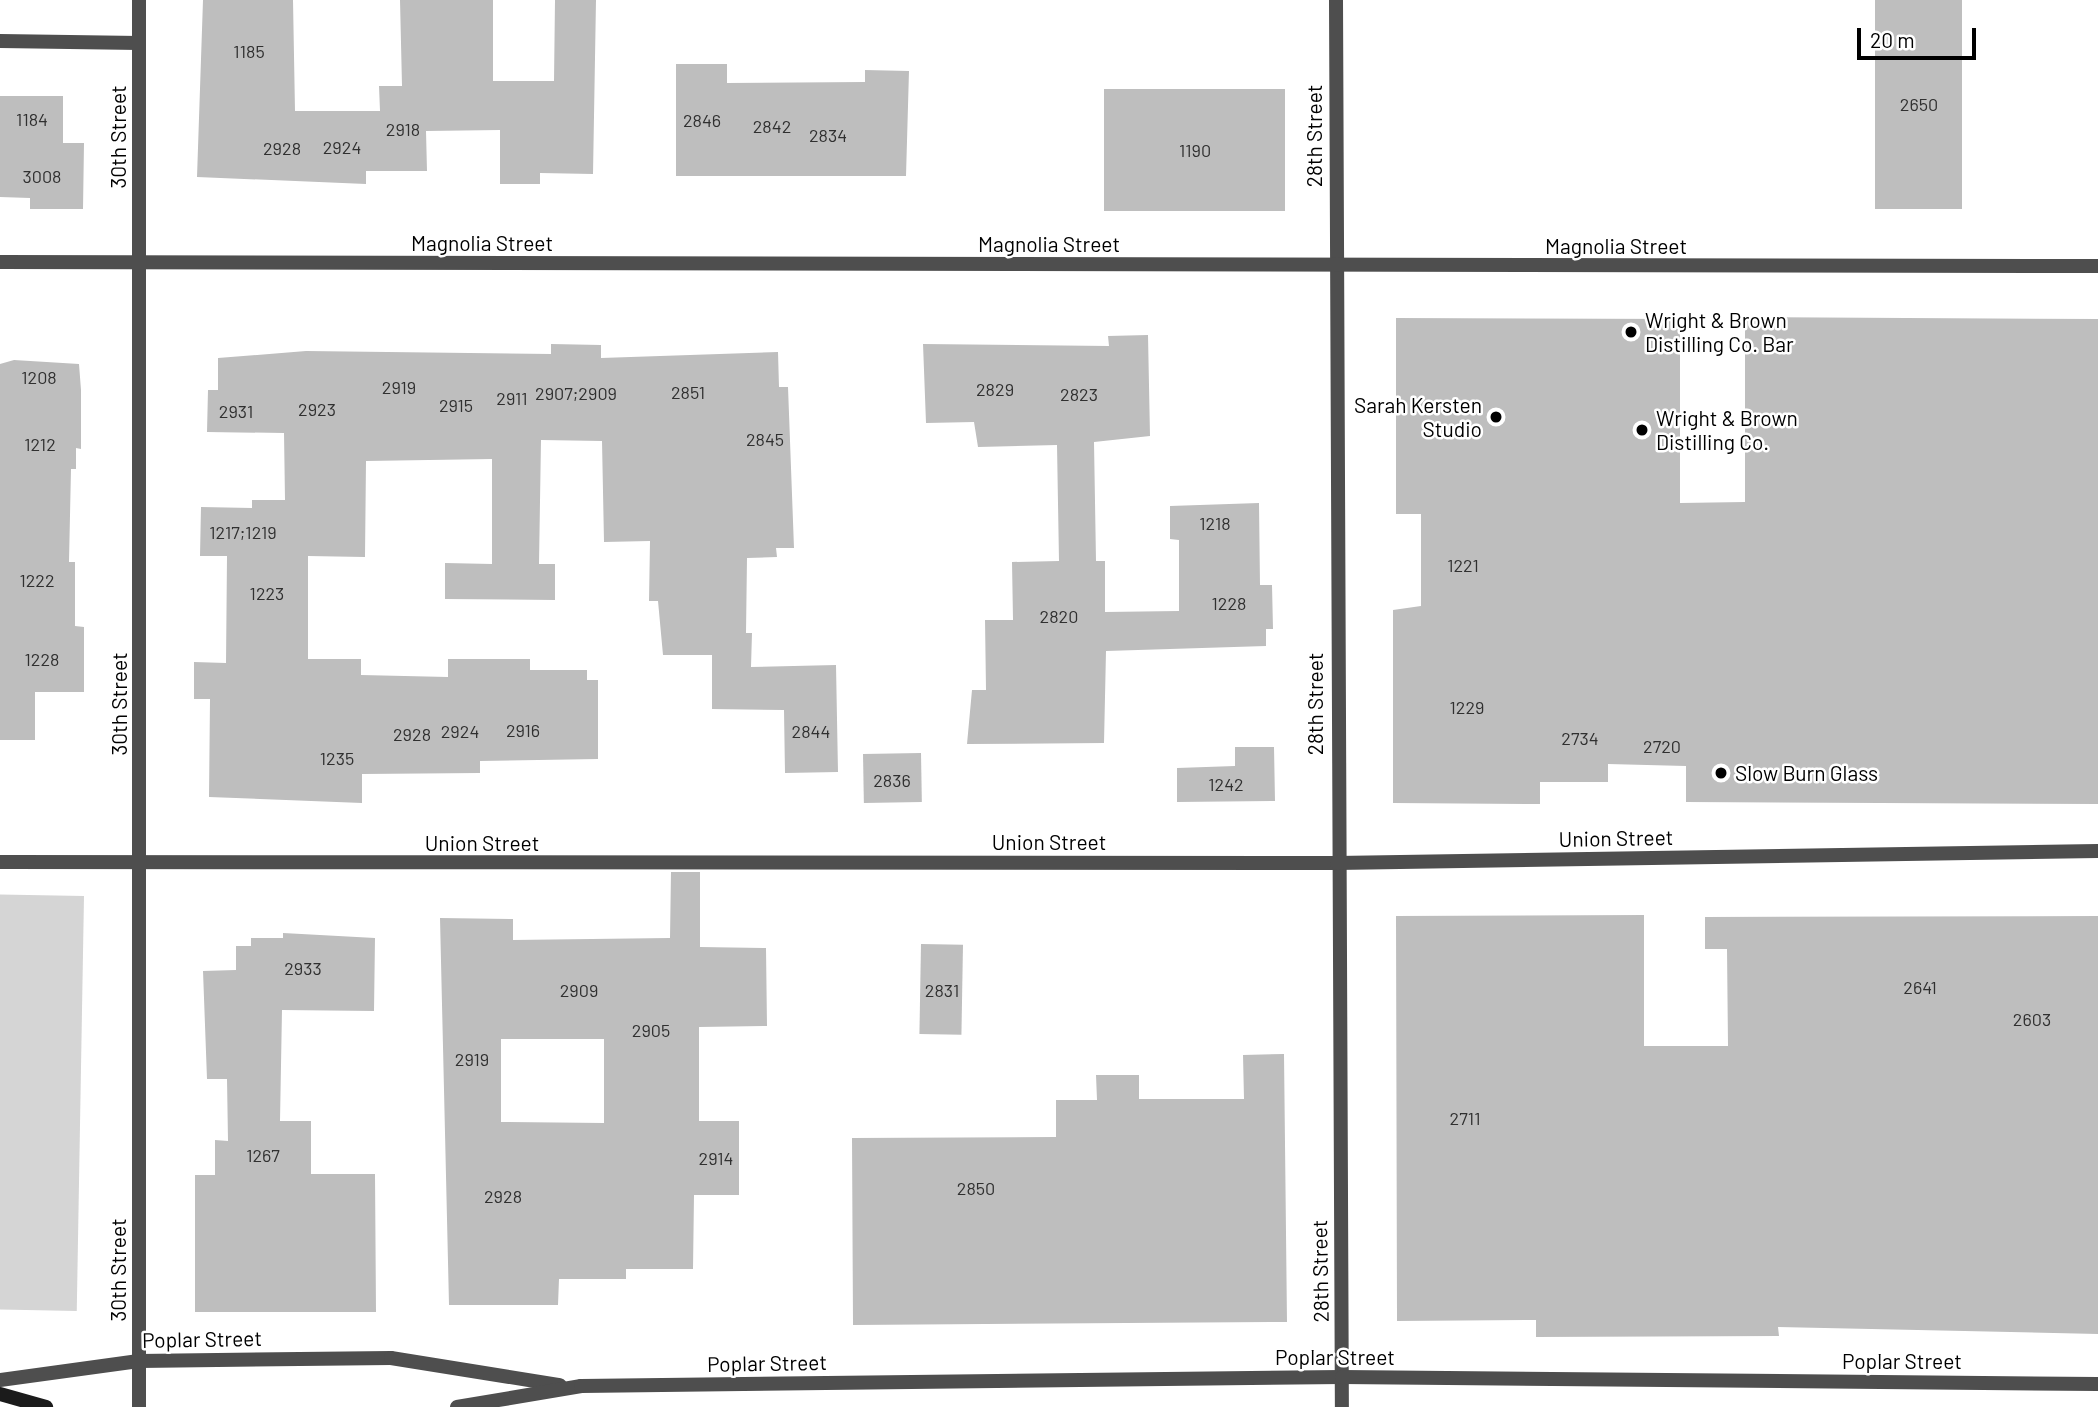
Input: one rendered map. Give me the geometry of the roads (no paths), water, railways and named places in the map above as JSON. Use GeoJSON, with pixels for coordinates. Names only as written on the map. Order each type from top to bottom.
{"type":"FeatureCollection","features":[{"type":"Feature","properties":{"kind":"street","name":"30th Street"},"geometry":{"type":"LineString","coordinates":[[139,0],[139,1407]]}},
{"type":"Feature","properties":{"kind":"street","name":"28th Street"},"geometry":{"type":"LineString","coordinates":[[1336,0],[1337,863],[1342,1407]]}},
{"type":"Feature","properties":{"kind":"street"},"geometry":{"type":"LineString","coordinates":[[0,41],[139,43]]}},
{"type":"Feature","properties":{"kind":"street","name":"Magnolia Street"},"geometry":{"type":"LineString","coordinates":[[0,262],[2098,266]]}},
{"type":"Feature","properties":{"kind":"street","name":"Union Street"},"geometry":{"type":"LineString","coordinates":[[0,862],[1337,863],[2098,851]]}},
{"type":"Feature","properties":{"kind":"street","name":"Poplar Street"},"geometry":{"type":"LineString","coordinates":[[0,1380],[139,1361],[391,1358],[571,1387]]}},
{"type":"Feature","properties":{"kind":"street","name":"Poplar Street"},"geometry":{"type":"LineString","coordinates":[[457,1407],[571,1387],[1342,1377],[2098,1384]]}},
{"type":"Feature","properties":{"kind":"street"},"geometry":{"type":"LineString","coordinates":[[0,1394],[46,1407]]}},
{"type":"Feature","properties":{"kind":"place","name":"Wright & Brown Distilling Co. Bar"},"geometry":{"type":"Point","coordinates":[1631,332]}},
{"type":"Feature","properties":{"kind":"place","name":"Sarah Kersten Studio"},"geometry":{"type":"Point","coordinates":[1496,417]}},
{"type":"Feature","properties":{"kind":"place","name":"Wright & Brown Distilling Co."},"geometry":{"type":"Point","coordinates":[1642,430]}},
{"type":"Feature","properties":{"kind":"place","name":"Slow Burn Glass"},"geometry":{"type":"Point","coordinates":[1721,773]}}]}
